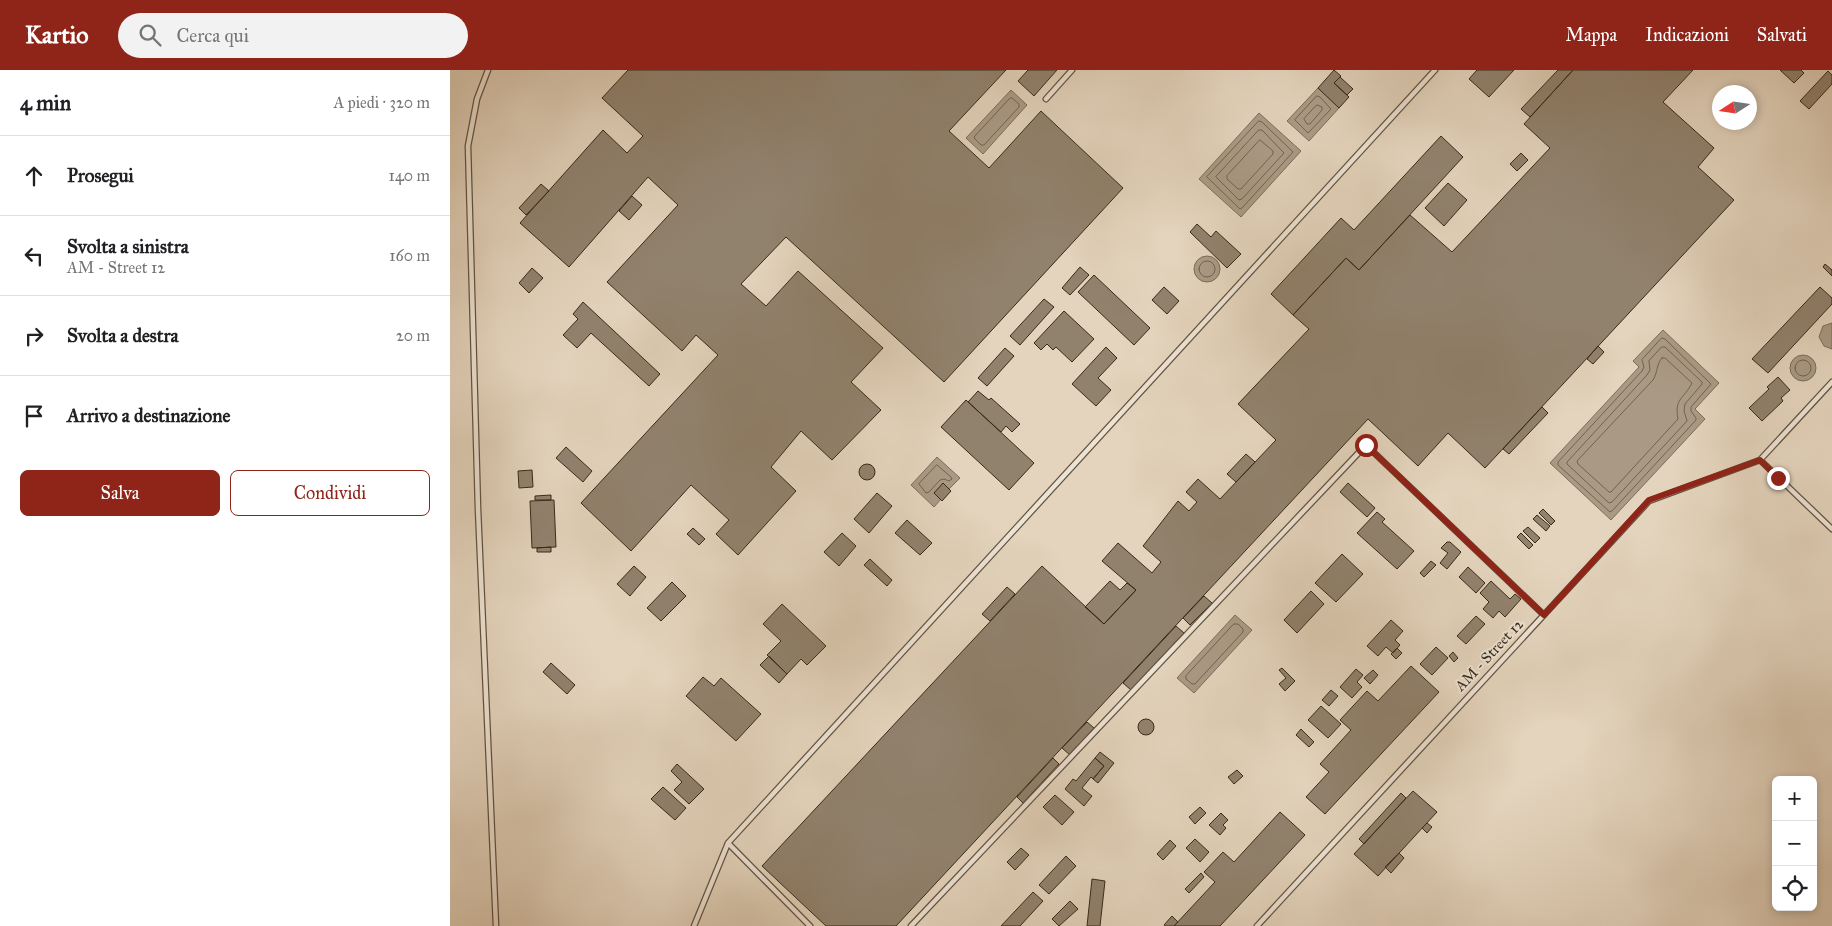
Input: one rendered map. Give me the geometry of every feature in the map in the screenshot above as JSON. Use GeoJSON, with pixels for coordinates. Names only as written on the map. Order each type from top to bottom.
{"type":"FeatureCollection","features":[{"type":"Feature","properties":{"kind":"lane"},"geometry":{"type":"LineString","coordinates":[[488,70],[477,99],[468,146],[478,510],[496,926]]}},
{"type":"Feature","properties":{"kind":"lane"},"geometry":{"type":"LineString","coordinates":[[1046,99],[1072,70]]}},
{"type":"Feature","properties":{"kind":"lane"},"geometry":{"type":"LineString","coordinates":[[694,926],[728,843],[1435,70]]}},
{"type":"Feature","properties":{"kind":"lane","name":"AM - Street 12"},"geometry":{"type":"LineString","coordinates":[[1257,926],[1649,500],[1760,460],[1832,382]]}},
{"type":"Feature","properties":{"kind":"lane"},"geometry":{"type":"LineString","coordinates":[[911,926],[1366,445],[1544,615]]}},
{"type":"Feature","properties":{"kind":"lane"},"geometry":{"type":"LineString","coordinates":[[1760,460],[1832,529]]}},
{"type":"Feature","properties":{"kind":"lane"},"geometry":{"type":"LineString","coordinates":[[728,843],[810,926]]}},
{"type":"Feature","properties":{"kind":"water"},"geometry":{"type":"Polygon","coordinates":[[[1318,88],[1339,108],[1309,141],[1287,121],[1318,88]]]}},
{"type":"Feature","properties":{"kind":"water"},"geometry":{"type":"Polygon","coordinates":[[[1011,90],[1027,105],[983,154],[966,138],[1011,90]]]}},
{"type":"Feature","properties":{"kind":"water"},"geometry":{"type":"Polygon","coordinates":[[[1259,113],[1301,151],[1241,217],[1199,179],[1259,113]]]}},
{"type":"Feature","properties":{"kind":"water"},"geometry":{"type":"Polygon","coordinates":[[[1207,256],[1217,259],[1220,269],[1217,279],[1207,282],[1197,279],[1194,269],[1197,259],[1207,256]]]}},
{"type":"Feature","properties":{"kind":"water"},"geometry":{"type":"Polygon","coordinates":[[[1832,323],[1832,349],[1824,346],[1819,337],[1823,326],[1832,323]]]}},
{"type":"Feature","properties":{"kind":"water"},"geometry":{"type":"Polygon","coordinates":[[[1663,330],[1719,383],[1695,409],[1705,419],[1611,520],[1550,463],[1639,367],[1633,361],[1663,330]]]}},
{"type":"Feature","properties":{"kind":"water"},"geometry":{"type":"Polygon","coordinates":[[[1803,355],[1812,359],[1816,368],[1812,377],[1803,381],[1794,377],[1790,368],[1794,359],[1803,355]]]}},
{"type":"Feature","properties":{"kind":"water"},"geometry":{"type":"Polygon","coordinates":[[[937,457],[960,478],[949,489],[943,484],[934,493],[941,499],[934,507],[911,485],[937,457]]]}},
{"type":"Feature","properties":{"kind":"water"},"geometry":{"type":"Polygon","coordinates":[[[1235,615],[1252,630],[1194,693],[1177,678],[1235,615]]]}},
{"type":"Feature","properties":{"kind":"building"},"geometry":{"type":"Polygon","coordinates":[[[628,70],[1006,70],[949,131],[989,168],[1041,111],[1123,188],[944,382],[786,237],[741,284],[766,306],[798,271],[883,348],[851,382],[881,410],[832,460],[801,431],[771,467],[796,491],[738,555],[716,534],[729,520],[691,485],[631,551],[581,503],[718,355],[696,335],[682,351],[607,282],[678,205],[648,177],[569,267],[520,223],[603,130],[627,153],[643,136],[602,98],[628,70]]]}},
{"type":"Feature","properties":{"kind":"building"},"geometry":{"type":"Polygon","coordinates":[[[1028,70],[1057,70],[1034,96],[1018,81],[1028,70]]]}},
{"type":"Feature","properties":{"kind":"building"},"geometry":{"type":"Polygon","coordinates":[[[1334,70],[1341,76],[1334,83],[1349,97],[1339,108],[1318,88],[1334,70]]]}},
{"type":"Feature","properties":{"kind":"building"},"geometry":{"type":"Polygon","coordinates":[[[1477,70],[1514,70],[1489,97],[1469,79],[1477,70]]]}},
{"type":"Feature","properties":{"kind":"building"},"geometry":{"type":"Polygon","coordinates":[[[1558,70],[1573,70],[1530,117],[1521,109],[1558,70]]]}},
{"type":"Feature","properties":{"kind":"building"},"geometry":{"type":"Polygon","coordinates":[[[1573,70],[1693,70],[1663,102],[1714,148],[1698,167],[1734,200],[1485,468],[1448,433],[1418,466],[1368,419],[896,926],[826,926],[762,866],[1042,566],[1104,624],[1136,590],[1102,561],[1118,543],[1152,573],[1161,562],[1143,546],[1178,501],[1189,511],[1197,502],[1186,492],[1198,479],[1220,499],[1276,440],[1238,404],[1309,329],[1293,315],[1346,258],[1359,270],[1410,215],[1452,252],[1550,148],[1524,124],[1573,70]]]}},
{"type":"Feature","properties":{"kind":"building"},"geometry":{"type":"Polygon","coordinates":[[[1780,70],[1801,70],[1804,73],[1794,83],[1780,70]]]}},
{"type":"Feature","properties":{"kind":"building"},"geometry":{"type":"Polygon","coordinates":[[[1828,71],[1832,75],[1832,84],[1809,109],[1800,101],[1828,71]]]}},
{"type":"Feature","properties":{"kind":"building"},"geometry":{"type":"Polygon","coordinates":[[[1340,77],[1353,89],[1347,95],[1334,83],[1340,77]]]}},
{"type":"Feature","properties":{"kind":"building"},"geometry":{"type":"Polygon","coordinates":[[[1441,136],[1463,157],[1359,270],[1346,258],[1293,315],[1271,294],[1341,218],[1354,230],[1441,136]]]}},
{"type":"Feature","properties":{"kind":"building"},"geometry":{"type":"Polygon","coordinates":[[[1521,153],[1528,160],[1517,171],[1510,164],[1521,153]]]}},
{"type":"Feature","properties":{"kind":"building"},"geometry":{"type":"Polygon","coordinates":[[[1448,183],[1467,200],[1444,226],[1425,208],[1448,183]]]}},
{"type":"Feature","properties":{"kind":"building"},"geometry":{"type":"Polygon","coordinates":[[[541,184],[549,191],[526,215],[519,208],[541,184]]]}},
{"type":"Feature","properties":{"kind":"building"},"geometry":{"type":"Polygon","coordinates":[[[632,196],[642,205],[629,220],[619,211],[632,196]]]}},
{"type":"Feature","properties":{"kind":"building"},"geometry":{"type":"Polygon","coordinates":[[[1197,224],[1211,237],[1216,231],[1241,254],[1227,268],[1190,232],[1197,224]]]}},
{"type":"Feature","properties":{"kind":"building"},"geometry":{"type":"Polygon","coordinates":[[[1825,264],[1832,270],[1832,276],[1823,267],[1825,264]]]}},
{"type":"Feature","properties":{"kind":"building"},"geometry":{"type":"Polygon","coordinates":[[[1080,267],[1089,275],[1070,295],[1062,288],[1080,267]]]}},
{"type":"Feature","properties":{"kind":"building"},"geometry":{"type":"Polygon","coordinates":[[[532,268],[543,278],[529,293],[519,283],[532,268]]]}},
{"type":"Feature","properties":{"kind":"building"},"geometry":{"type":"Polygon","coordinates":[[[1094,275],[1150,328],[1134,345],[1078,292],[1094,275]]]}},
{"type":"Feature","properties":{"kind":"building"},"geometry":{"type":"Polygon","coordinates":[[[1164,287],[1179,301],[1167,314],[1152,300],[1164,287]]]}},
{"type":"Feature","properties":{"kind":"building"},"geometry":{"type":"Polygon","coordinates":[[[1820,287],[1832,298],[1832,304],[1768,373],[1752,359],[1820,287]]]}},
{"type":"Feature","properties":{"kind":"building"},"geometry":{"type":"Polygon","coordinates":[[[1044,299],[1054,307],[1020,345],[1010,336],[1044,299]]]}},
{"type":"Feature","properties":{"kind":"building"},"geometry":{"type":"Polygon","coordinates":[[[583,302],[660,374],[649,386],[591,333],[577,348],[563,335],[578,319],[573,314],[583,302]]]}},
{"type":"Feature","properties":{"kind":"building"},"geometry":{"type":"Polygon","coordinates":[[[1064,311],[1094,339],[1072,362],[1056,347],[1053,350],[1047,344],[1041,350],[1034,343],[1064,311]]]}},
{"type":"Feature","properties":{"kind":"building"},"geometry":{"type":"Polygon","coordinates":[[[1598,346],[1604,352],[1593,364],[1587,359],[1598,346]]]}},
{"type":"Feature","properties":{"kind":"building"},"geometry":{"type":"Polygon","coordinates":[[[1106,347],[1117,358],[1098,378],[1111,390],[1096,406],[1072,384],[1106,347]]]}},
{"type":"Feature","properties":{"kind":"building"},"geometry":{"type":"Polygon","coordinates":[[[1005,348],[1014,356],[987,386],[978,378],[1005,348]]]}},
{"type":"Feature","properties":{"kind":"building"},"geometry":{"type":"Polygon","coordinates":[[[1778,377],[1790,390],[1781,398],[1783,401],[1762,421],[1749,408],[1769,389],[1767,387],[1778,377]]]}},
{"type":"Feature","properties":{"kind":"building"},"geometry":{"type":"Polygon","coordinates":[[[978,391],[989,400],[991,398],[1020,424],[1012,432],[1006,426],[1001,432],[968,402],[978,391]]]}},
{"type":"Feature","properties":{"kind":"building"},"geometry":{"type":"Polygon","coordinates":[[[966,400],[1034,463],[1009,490],[941,427],[966,400]]]}},
{"type":"Feature","properties":{"kind":"building"},"geometry":{"type":"Polygon","coordinates":[[[1542,407],[1548,413],[1509,454],[1503,449],[1542,407]]]}},
{"type":"Feature","properties":{"kind":"building"},"geometry":{"type":"Polygon","coordinates":[[[566,447],[592,471],[583,482],[556,458],[566,447]]]}},
{"type":"Feature","properties":{"kind":"building"},"geometry":{"type":"Polygon","coordinates":[[[1246,454],[1255,462],[1236,482],[1227,474],[1246,454]]]}},
{"type":"Feature","properties":{"kind":"building"},"geometry":{"type":"Polygon","coordinates":[[[864,464],[870,464],[875,469],[873,478],[864,480],[859,475],[859,469],[864,464]]]}},
{"type":"Feature","properties":{"kind":"building"},"geometry":{"type":"Polygon","coordinates":[[[532,470],[533,487],[519,488],[518,471],[532,470]]]}},
{"type":"Feature","properties":{"kind":"building"},"geometry":{"type":"Polygon","coordinates":[[[943,483],[951,491],[942,501],[934,493],[943,483]]]}},
{"type":"Feature","properties":{"kind":"building"},"geometry":{"type":"Polygon","coordinates":[[[1348,483],[1375,508],[1367,517],[1340,492],[1348,483]]]}},
{"type":"Feature","properties":{"kind":"building"},"geometry":{"type":"Polygon","coordinates":[[[877,493],[892,506],[869,533],[854,519],[877,493]]]}},
{"type":"Feature","properties":{"kind":"building"},"geometry":{"type":"Polygon","coordinates":[[[551,495],[551,500],[535,500],[535,496],[551,495]]]}},
{"type":"Feature","properties":{"kind":"building"},"geometry":{"type":"Polygon","coordinates":[[[554,500],[556,547],[532,548],[530,501],[554,500]]]}},
{"type":"Feature","properties":{"kind":"building"},"geometry":{"type":"Polygon","coordinates":[[[1543,509],[1555,521],[1551,525],[1539,513],[1543,509]]]}},
{"type":"Feature","properties":{"kind":"building"},"geometry":{"type":"Polygon","coordinates":[[[1377,512],[1385,519],[1382,522],[1414,551],[1397,569],[1357,533],[1377,512]]]}},
{"type":"Feature","properties":{"kind":"building"},"geometry":{"type":"Polygon","coordinates":[[[1537,515],[1550,526],[1546,531],[1533,519],[1537,515]]]}},
{"type":"Feature","properties":{"kind":"building"},"geometry":{"type":"Polygon","coordinates":[[[907,520],[932,543],[920,555],[895,533],[907,520]]]}},
{"type":"Feature","properties":{"kind":"building"},"geometry":{"type":"Polygon","coordinates":[[[1528,527],[1540,538],[1535,543],[1523,531],[1528,527]]]}},
{"type":"Feature","properties":{"kind":"building"},"geometry":{"type":"Polygon","coordinates":[[[693,528],[705,539],[699,545],[687,534],[693,528]]]}},
{"type":"Feature","properties":{"kind":"building"},"geometry":{"type":"Polygon","coordinates":[[[842,533],[856,546],[839,566],[824,552],[842,533]]]}},
{"type":"Feature","properties":{"kind":"building"},"geometry":{"type":"Polygon","coordinates":[[[1521,533],[1533,545],[1529,549],[1517,537],[1521,533]]]}},
{"type":"Feature","properties":{"kind":"building"},"geometry":{"type":"Polygon","coordinates":[[[1447,542],[1450,542],[1461,552],[1447,569],[1440,563],[1448,553],[1441,548],[1447,542]]]}},
{"type":"Feature","properties":{"kind":"building"},"geometry":{"type":"Polygon","coordinates":[[[551,547],[551,552],[537,552],[537,548],[551,547]]]}},
{"type":"Feature","properties":{"kind":"building"},"geometry":{"type":"Polygon","coordinates":[[[1342,554],[1363,574],[1336,602],[1315,583],[1342,554]]]}},
{"type":"Feature","properties":{"kind":"building"},"geometry":{"type":"Polygon","coordinates":[[[870,559],[892,580],[887,586],[864,565],[870,559]]]}},
{"type":"Feature","properties":{"kind":"building"},"geometry":{"type":"Polygon","coordinates":[[[1431,561],[1436,565],[1424,577],[1420,573],[1431,561]]]}},
{"type":"Feature","properties":{"kind":"building"},"geometry":{"type":"Polygon","coordinates":[[[634,566],[646,577],[630,596],[617,584],[634,566]]]}},
{"type":"Feature","properties":{"kind":"building"},"geometry":{"type":"Polygon","coordinates":[[[1468,567],[1485,583],[1476,593],[1459,577],[1468,567]]]}},
{"type":"Feature","properties":{"kind":"building"},"geometry":{"type":"Polygon","coordinates":[[[1110,581],[1120,590],[1127,583],[1136,590],[1104,624],[1085,607],[1110,581]]]}},
{"type":"Feature","properties":{"kind":"building"},"geometry":{"type":"Polygon","coordinates":[[[1491,581],[1510,599],[1515,594],[1521,599],[1505,617],[1499,611],[1493,618],[1483,609],[1489,602],[1480,593],[1491,581]]]}},
{"type":"Feature","properties":{"kind":"building"},"geometry":{"type":"Polygon","coordinates":[[[672,582],[686,596],[661,621],[647,608],[672,582]]]}},
{"type":"Feature","properties":{"kind":"building"},"geometry":{"type":"Polygon","coordinates":[[[1007,587],[1015,594],[990,621],[982,614],[1007,587]]]}},
{"type":"Feature","properties":{"kind":"building"},"geometry":{"type":"Polygon","coordinates":[[[1311,591],[1324,604],[1297,633],[1284,620],[1311,591]]]}},
{"type":"Feature","properties":{"kind":"building"},"geometry":{"type":"Polygon","coordinates":[[[1204,596],[1212,603],[1190,625],[1183,618],[1204,596]]]}},
{"type":"Feature","properties":{"kind":"building"},"geometry":{"type":"Polygon","coordinates":[[[782,604],[826,646],[807,665],[801,659],[787,674],[767,655],[781,641],[763,624],[782,604]]]}},
{"type":"Feature","properties":{"kind":"building"},"geometry":{"type":"Polygon","coordinates":[[[1476,616],[1485,624],[1466,644],[1457,636],[1476,616]]]}},
{"type":"Feature","properties":{"kind":"building"},"geometry":{"type":"Polygon","coordinates":[[[1391,620],[1403,631],[1395,640],[1400,645],[1393,653],[1386,647],[1378,656],[1367,646],[1391,620]]]}},
{"type":"Feature","properties":{"kind":"building"},"geometry":{"type":"Polygon","coordinates":[[[1176,626],[1184,633],[1131,690],[1123,683],[1176,626]]]}},
{"type":"Feature","properties":{"kind":"building"},"geometry":{"type":"Polygon","coordinates":[[[1436,647],[1448,658],[1432,675],[1420,664],[1436,647]]]}},
{"type":"Feature","properties":{"kind":"building"},"geometry":{"type":"Polygon","coordinates":[[[1397,648],[1402,653],[1396,659],[1391,654],[1397,648]]]}},
{"type":"Feature","properties":{"kind":"building"},"geometry":{"type":"Polygon","coordinates":[[[1453,652],[1458,658],[1454,662],[1449,656],[1453,652]]]}},
{"type":"Feature","properties":{"kind":"building"},"geometry":{"type":"Polygon","coordinates":[[[769,656],[787,674],[779,683],[760,665],[769,656]]]}},
{"type":"Feature","properties":{"kind":"building"},"geometry":{"type":"Polygon","coordinates":[[[551,663],[575,685],[567,694],[543,672],[551,663]]]}},
{"type":"Feature","properties":{"kind":"building"},"geometry":{"type":"Polygon","coordinates":[[[1411,666],[1439,692],[1325,814],[1306,797],[1329,772],[1320,764],[1351,730],[1340,720],[1367,691],[1378,701],[1411,666]]]}},
{"type":"Feature","properties":{"kind":"building"},"geometry":{"type":"Polygon","coordinates":[[[1282,668],[1295,681],[1285,691],[1279,684],[1286,678],[1279,670],[1282,668]]]}},
{"type":"Feature","properties":{"kind":"building"},"geometry":{"type":"Polygon","coordinates":[[[1356,669],[1363,675],[1357,682],[1362,687],[1352,698],[1340,687],[1356,669]]]}},
{"type":"Feature","properties":{"kind":"building"},"geometry":{"type":"Polygon","coordinates":[[[1373,670],[1378,675],[1370,684],[1364,678],[1373,670]]]}},
{"type":"Feature","properties":{"kind":"building"},"geometry":{"type":"Polygon","coordinates":[[[703,677],[714,686],[721,678],[761,714],[736,741],[686,696],[703,677]]]}},
{"type":"Feature","properties":{"kind":"building"},"geometry":{"type":"Polygon","coordinates":[[[1331,690],[1338,696],[1329,706],[1322,700],[1331,690]]]}},
{"type":"Feature","properties":{"kind":"building"},"geometry":{"type":"Polygon","coordinates":[[[1321,706],[1341,724],[1328,738],[1308,720],[1321,706]]]}},
{"type":"Feature","properties":{"kind":"building"},"geometry":{"type":"Polygon","coordinates":[[[1146,719],[1154,727],[1146,735],[1138,727],[1146,719]]]}},
{"type":"Feature","properties":{"kind":"building"},"geometry":{"type":"Polygon","coordinates":[[[1087,722],[1094,728],[1070,755],[1062,748],[1087,722]]]}},
{"type":"Feature","properties":{"kind":"building"},"geometry":{"type":"Polygon","coordinates":[[[1301,729],[1314,742],[1309,747],[1296,735],[1301,729]]]}},
{"type":"Feature","properties":{"kind":"building"},"geometry":{"type":"Polygon","coordinates":[[[1100,752],[1114,763],[1098,783],[1093,779],[1104,766],[1095,758],[1100,752]]]}},
{"type":"Feature","properties":{"kind":"building"},"geometry":{"type":"Polygon","coordinates":[[[1053,758],[1059,764],[1023,803],[1017,797],[1053,758]]]}},
{"type":"Feature","properties":{"kind":"building"},"geometry":{"type":"Polygon","coordinates":[[[1095,758],[1104,766],[1082,788],[1092,796],[1084,806],[1065,789],[1073,779],[1076,781],[1095,758]]]}},
{"type":"Feature","properties":{"kind":"building"},"geometry":{"type":"Polygon","coordinates":[[[677,764],[704,789],[689,804],[674,790],[682,782],[671,771],[677,764]]]}},
{"type":"Feature","properties":{"kind":"building"},"geometry":{"type":"Polygon","coordinates":[[[1237,770],[1243,776],[1234,784],[1228,777],[1237,770]]]}},
{"type":"Feature","properties":{"kind":"building"},"geometry":{"type":"Polygon","coordinates":[[[663,787],[686,808],[675,820],[651,799],[663,787]]]}},
{"type":"Feature","properties":{"kind":"building"},"geometry":{"type":"Polygon","coordinates":[[[1413,791],[1437,812],[1378,876],[1354,854],[1413,791]]]}},
{"type":"Feature","properties":{"kind":"building"},"geometry":{"type":"Polygon","coordinates":[[[1401,793],[1406,798],[1364,844],[1359,839],[1401,793]]]}},
{"type":"Feature","properties":{"kind":"building"},"geometry":{"type":"Polygon","coordinates":[[[1055,795],[1074,812],[1062,825],[1043,807],[1055,795]]]}},
{"type":"Feature","properties":{"kind":"building"},"geometry":{"type":"Polygon","coordinates":[[[1200,807],[1206,813],[1195,824],[1189,817],[1200,807]]]}},
{"type":"Feature","properties":{"kind":"building"},"geometry":{"type":"Polygon","coordinates":[[[1280,812],[1305,835],[1220,926],[1174,926],[1215,882],[1204,872],[1223,852],[1234,862],[1280,812]]]}},
{"type":"Feature","properties":{"kind":"building"},"geometry":{"type":"Polygon","coordinates":[[[1221,813],[1228,820],[1223,825],[1226,828],[1220,835],[1209,825],[1221,813]]]}},
{"type":"Feature","properties":{"kind":"building"},"geometry":{"type":"Polygon","coordinates":[[[1427,823],[1432,827],[1427,833],[1422,828],[1427,823]]]}},
{"type":"Feature","properties":{"kind":"building"},"geometry":{"type":"Polygon","coordinates":[[[1195,839],[1209,852],[1200,862],[1186,848],[1195,839]]]}},
{"type":"Feature","properties":{"kind":"building"},"geometry":{"type":"Polygon","coordinates":[[[1170,840],[1176,846],[1163,860],[1157,854],[1170,840]]]}},
{"type":"Feature","properties":{"kind":"building"},"geometry":{"type":"Polygon","coordinates":[[[1021,848],[1029,855],[1015,870],[1007,862],[1021,848]]]}},
{"type":"Feature","properties":{"kind":"building"},"geometry":{"type":"Polygon","coordinates":[[[1399,853],[1404,858],[1391,873],[1385,867],[1399,853]]]}},
{"type":"Feature","properties":{"kind":"building"},"geometry":{"type":"Polygon","coordinates":[[[1066,856],[1076,866],[1049,894],[1039,885],[1066,856]]]}},
{"type":"Feature","properties":{"kind":"building"},"geometry":{"type":"Polygon","coordinates":[[[1201,873],[1204,877],[1189,893],[1185,889],[1201,873]]]}},
{"type":"Feature","properties":{"kind":"building"},"geometry":{"type":"Polygon","coordinates":[[[1092,879],[1105,881],[1100,926],[1087,926],[1092,879]]]}},
{"type":"Feature","properties":{"kind":"building"},"geometry":{"type":"Polygon","coordinates":[[[1033,892],[1043,901],[1020,926],[1001,926],[1033,892]]]}},
{"type":"Feature","properties":{"kind":"building"},"geometry":{"type":"Polygon","coordinates":[[[1070,901],[1078,909],[1059,926],[1052,919],[1070,901]]]}},
{"type":"Feature","properties":{"kind":"building"},"geometry":{"type":"Polygon","coordinates":[[[1172,916],[1178,922],[1174,926],[1164,925],[1172,916]]]}},
{"type":"Feature","properties":{"kind":"route"},"geometry":{"type":"LineString","coordinates":[[1366,445],[1544,615],[1649,500],[1760,460],[1778,478]]}}]}
